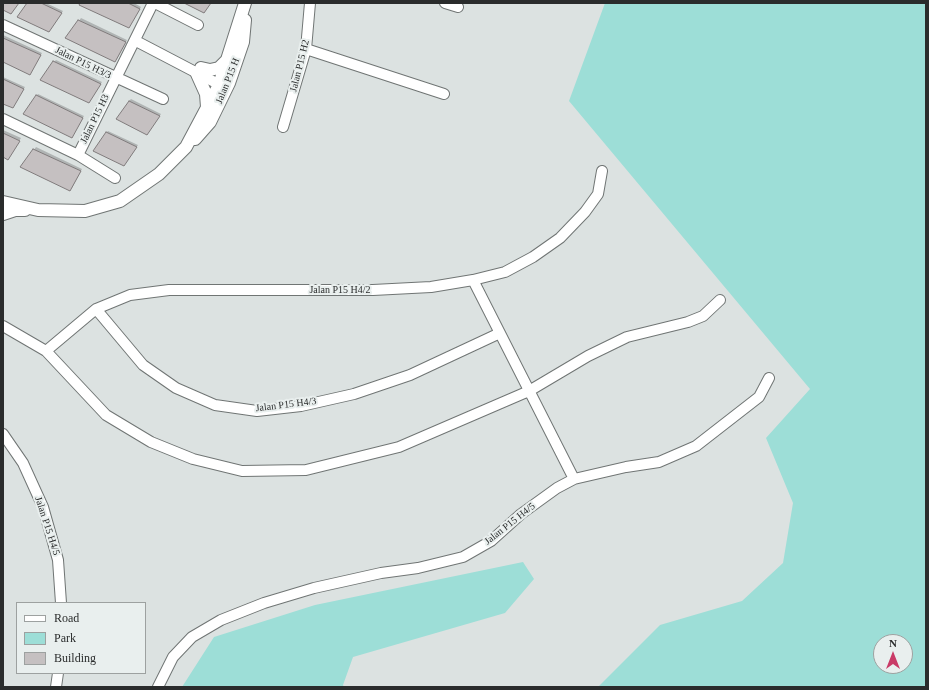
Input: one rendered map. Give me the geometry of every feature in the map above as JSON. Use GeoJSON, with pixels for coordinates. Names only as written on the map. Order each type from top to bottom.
{"type":"FeatureCollection","features":[{"type":"Feature","properties":{"kind":"street"},"geometry":{"type":"LineString","coordinates":[[154,3],[198,25]]}},
{"type":"Feature","properties":{"kind":"street","name":"Jalan P15 H3"},"geometry":{"type":"LineString","coordinates":[[78,155],[154,3]]}},
{"type":"Feature","properties":{"kind":"street","name":"Jalan P15 H"},"geometry":{"type":"LineString","coordinates":[[186,147],[207,107],[224,84],[227,60],[246,3]]}},
{"type":"Feature","properties":{"kind":"street","name":"Jalan P15 H"},"geometry":{"type":"LineString","coordinates":[[3,201],[38,210],[84,211],[120,201],[159,174],[200,135],[210,122],[224,84],[243,42],[246,3]]}},
{"type":"Feature","properties":{"kind":"street","name":"Jalan P15 H2"},"geometry":{"type":"LineString","coordinates":[[283,127],[306,48],[310,3]]}},
{"type":"Feature","properties":{"kind":"street"},"geometry":{"type":"LineString","coordinates":[[445,3],[458,7]]}},
{"type":"Feature","properties":{"kind":"street","name":"Jalan P15 H3/3"},"geometry":{"type":"LineString","coordinates":[[3,25],[163,99]]}},
{"type":"Feature","properties":{"kind":"street"},"geometry":{"type":"LineString","coordinates":[[137,38],[224,84]]}},
{"type":"Feature","properties":{"kind":"street"},"geometry":{"type":"LineString","coordinates":[[306,48],[444,94]]}},
{"type":"Feature","properties":{"kind":"street"},"geometry":{"type":"LineString","coordinates":[[199,71],[219,68],[227,60]]}},
{"type":"Feature","properties":{"kind":"street"},"geometry":{"type":"LineString","coordinates":[[199,71],[206,94],[207,107]]}},
{"type":"Feature","properties":{"kind":"street"},"geometry":{"type":"LineString","coordinates":[[3,119],[78,155],[115,178]]}},
{"type":"Feature","properties":{"kind":"street","name":"Jalan P15 H4/2"},"geometry":{"type":"LineString","coordinates":[[46,351],[96,308],[130,295],[169,290],[373,290],[431,288],[505,272],[532,257],[560,238],[585,212],[598,194],[602,171]]}},
{"type":"Feature","properties":{"kind":"street","name":"Jalan P15 H"},"geometry":{"type":"LineString","coordinates":[[3,193],[39,205],[84,211]]}},
{"type":"Feature","properties":{"kind":"street"},"geometry":{"type":"LineString","coordinates":[[3,201],[25,201]]}},
{"type":"Feature","properties":{"kind":"street"},"geometry":{"type":"LineString","coordinates":[[3,214],[15,210],[38,210]]}},
{"type":"Feature","properties":{"kind":"street"},"geometry":{"type":"LineString","coordinates":[[473,280],[574,479]]}},
{"type":"Feature","properties":{"kind":"street"},"geometry":{"type":"LineString","coordinates":[[3,326],[46,351],[106,415],[150,442],[193,459],[242,471],[306,470],[399,447],[529,391],[588,356],[627,337],[688,322],[703,316],[720,300]]}},
{"type":"Feature","properties":{"kind":"street","name":"Jalan P15 H4/3"},"geometry":{"type":"LineString","coordinates":[[96,308],[143,365],[176,388],[215,405],[257,411],[301,406],[361,391],[410,375],[500,333]]}},
{"type":"Feature","properties":{"kind":"street","name":"Jalan P15 H4/5"},"geometry":{"type":"LineString","coordinates":[[158,687],[173,657],[192,637],[221,620],[264,603],[314,588],[381,573],[418,568],[462,557],[491,541],[521,514],[557,488],[574,479],[626,467],[658,462],[696,446],[759,397],[769,378]]}},
{"type":"Feature","properties":{"kind":"street","name":"Jalan P15 H4/5"},"geometry":{"type":"LineString","coordinates":[[3,434],[23,463],[43,507],[58,560],[61,602]]}},
{"type":"Feature","properties":{"kind":"street"},"geometry":{"type":"LineString","coordinates":[[56,687],[58,674]]}},
{"type":"Feature","properties":{"kind":"green space"},"geometry":{"type":"Polygon","coordinates":[[[605,3],[926,3],[926,687],[598,687],[660,625],[742,601],[783,563],[793,503],[766,438],[810,389],[569,101],[605,3]]]}},
{"type":"Feature","properties":{"kind":"green space"},"geometry":{"type":"Polygon","coordinates":[[[523,562],[534,579],[505,613],[353,657],[343,685],[344,687],[182,687],[214,637],[315,605],[523,562]]]}},
{"type":"Feature","properties":{"kind":"building"},"geometry":{"type":"Polygon","coordinates":[[[3,3],[19,3],[11,14],[3,10],[3,3]]]}},
{"type":"Feature","properties":{"kind":"building"},"geometry":{"type":"Polygon","coordinates":[[[27,3],[41,3],[62,13],[49,32],[17,17],[27,3]]]}},
{"type":"Feature","properties":{"kind":"building"},"geometry":{"type":"Polygon","coordinates":[[[80,3],[128,3],[140,9],[129,28],[79,5],[80,3]]]}},
{"type":"Feature","properties":{"kind":"building"},"geometry":{"type":"Polygon","coordinates":[[[184,3],[211,3],[204,13],[184,3]]]}},
{"type":"Feature","properties":{"kind":"building"},"geometry":{"type":"Polygon","coordinates":[[[78,20],[126,42],[115,62],[65,38],[78,20]]]}},
{"type":"Feature","properties":{"kind":"building"},"geometry":{"type":"Polygon","coordinates":[[[3,38],[41,55],[30,75],[3,62],[3,38]]]}},
{"type":"Feature","properties":{"kind":"building"},"geometry":{"type":"Polygon","coordinates":[[[53,61],[101,84],[89,103],[40,80],[53,61]]]}},
{"type":"Feature","properties":{"kind":"building"},"geometry":{"type":"Polygon","coordinates":[[[3,79],[24,89],[13,108],[3,104],[3,79]]]}},
{"type":"Feature","properties":{"kind":"building"},"geometry":{"type":"Polygon","coordinates":[[[36,95],[83,118],[72,138],[23,114],[36,95]]]}},
{"type":"Feature","properties":{"kind":"building"},"geometry":{"type":"Polygon","coordinates":[[[129,101],[160,116],[147,135],[116,119],[129,101]]]}},
{"type":"Feature","properties":{"kind":"building"},"geometry":{"type":"Polygon","coordinates":[[[106,132],[137,147],[124,166],[93,151],[106,132]]]}},
{"type":"Feature","properties":{"kind":"building"},"geometry":{"type":"Polygon","coordinates":[[[3,133],[20,141],[8,160],[3,157],[3,133]]]}},
{"type":"Feature","properties":{"kind":"building"},"geometry":{"type":"Polygon","coordinates":[[[33,149],[81,171],[70,191],[20,167],[33,149]]]}}]}
